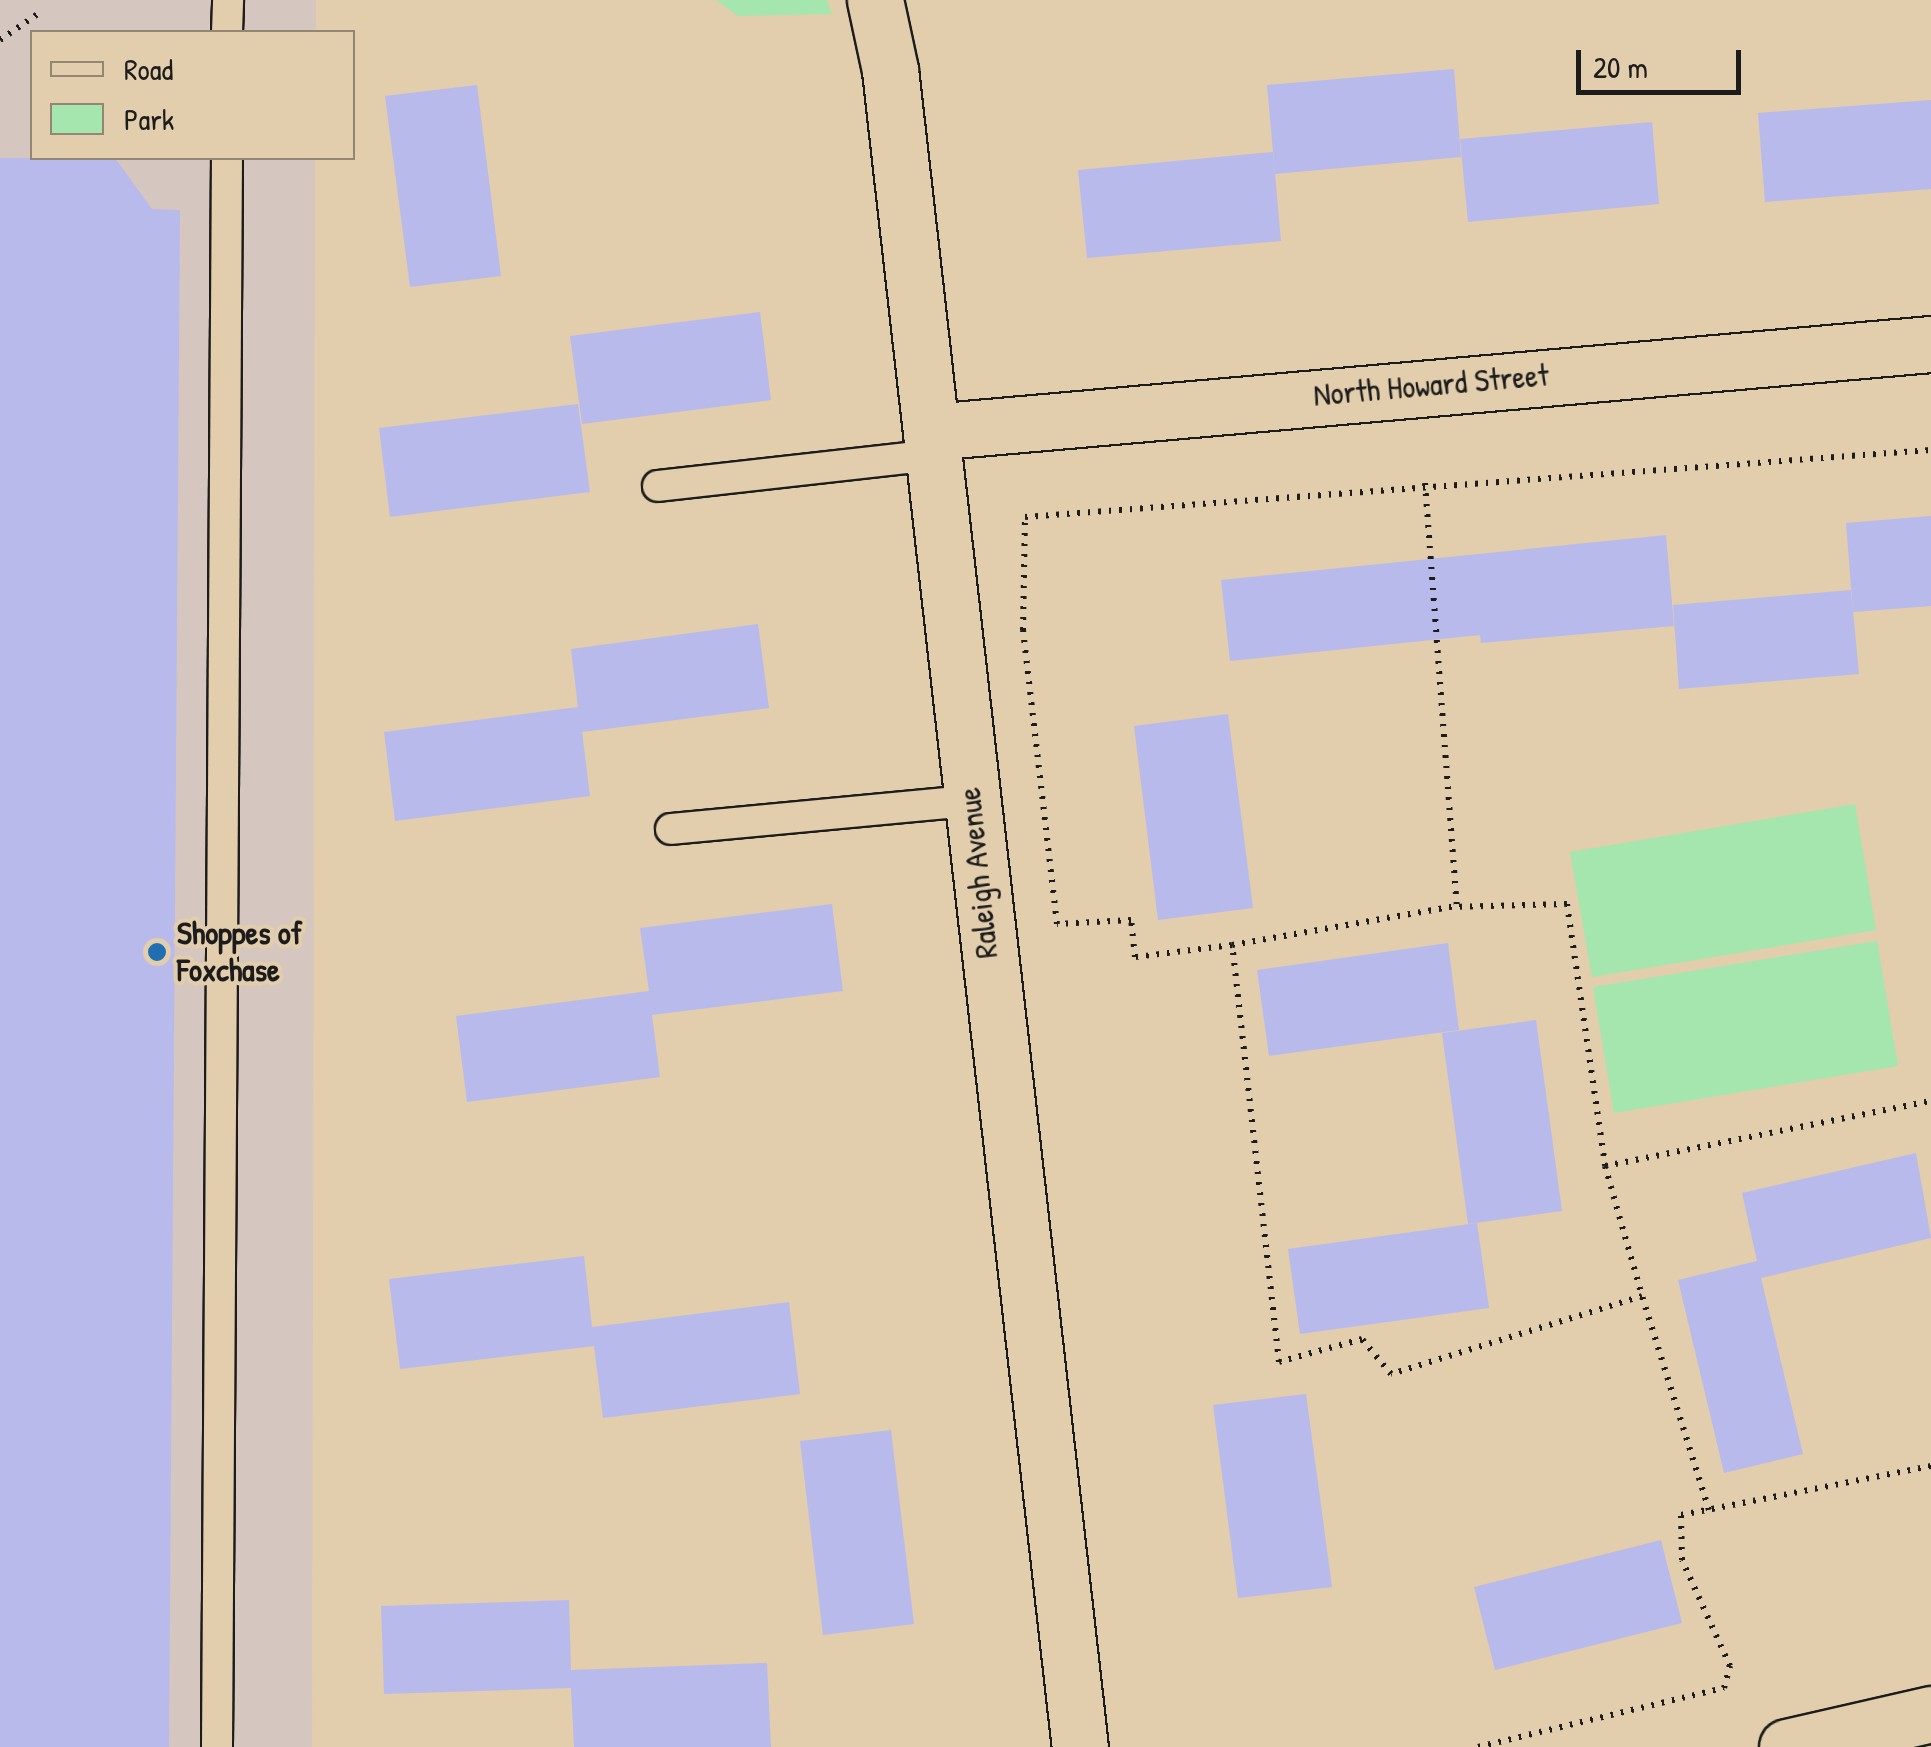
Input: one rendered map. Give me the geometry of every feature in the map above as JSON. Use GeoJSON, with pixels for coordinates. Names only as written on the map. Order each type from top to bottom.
{"type":"FeatureCollection","features":[{"type":"Feature","properties":{"kind":"street","name":"Raleigh Avenue"},"geometry":{"type":"LineString","coordinates":[[874,0],[890,70],[1080,1747]]}},
{"type":"Feature","properties":{"kind":"street","name":"North Howard Street"},"geometry":{"type":"LineString","coordinates":[[932,444],[1931,344]]}},
{"type":"Feature","properties":{"kind":"street"},"geometry":{"type":"LineString","coordinates":[[1786,1747],[1931,1714]]}},
{"type":"Feature","properties":{"kind":"lane"},"geometry":{"type":"LineString","coordinates":[[228,0],[228,30]]}},
{"type":"Feature","properties":{"kind":"lane"},"geometry":{"type":"LineString","coordinates":[[216,1747],[227,160]]}},
{"type":"Feature","properties":{"kind":"lane"},"geometry":{"type":"LineString","coordinates":[[658,486],[932,444]]}},
{"type":"Feature","properties":{"kind":"lane"},"geometry":{"type":"LineString","coordinates":[[671,829],[970,800]]}},
{"type":"Feature","properties":{"kind":"path"},"geometry":{"type":"LineString","coordinates":[[0,40],[39,14]]}},
{"type":"Feature","properties":{"kind":"path"},"geometry":{"type":"LineString","coordinates":[[1709,1510],[1606,1166],[1567,904],[1457,907],[1135,958],[1130,920],[1057,924],[1023,630],[1025,517],[1425,484],[1931,450]]}},
{"type":"Feature","properties":{"kind":"path"},"geometry":{"type":"LineString","coordinates":[[1425,484],[1457,907]]}},
{"type":"Feature","properties":{"kind":"path"},"geometry":{"type":"LineString","coordinates":[[1232,945],[1279,1362],[1362,1338],[1391,1374],[1642,1296]]}},
{"type":"Feature","properties":{"kind":"path"},"geometry":{"type":"LineString","coordinates":[[1606,1166],[1931,1102]]}},
{"type":"Feature","properties":{"kind":"path"},"geometry":{"type":"LineString","coordinates":[[1478,1747],[1724,1688],[1730,1666],[1682,1560],[1681,1515],[1931,1466]]}},
{"type":"Feature","properties":{"kind":"shaded area","name":"Shoppes of Foxchase"},"geometry":{"type":"Polygon","coordinates":[[[0,0],[316,0],[316,30],[30,30],[30,160],[315,160],[312,1747],[0,1747],[0,0]]]}},
{"type":"Feature","properties":{"kind":"green space"},"geometry":{"type":"Polygon","coordinates":[[[716,0],[827,0],[832,14],[738,16],[716,0]]]}},
{"type":"Feature","properties":{"kind":"green space"},"geometry":{"type":"Polygon","coordinates":[[[1855,804],[1876,930],[1592,977],[1570,852],[1855,804]]]}},
{"type":"Feature","properties":{"kind":"green space"},"geometry":{"type":"Polygon","coordinates":[[[1877,941],[1898,1066],[1614,1113],[1593,987],[1877,941]]]}},
{"type":"Feature","properties":{"kind":"building"},"geometry":{"type":"Polygon","coordinates":[[[1454,69],[1461,157],[1275,174],[1267,85],[1454,69]]]}},
{"type":"Feature","properties":{"kind":"building"},"geometry":{"type":"Polygon","coordinates":[[[477,85],[501,276],[410,287],[385,96],[477,85]]]}},
{"type":"Feature","properties":{"kind":"building"},"geometry":{"type":"Polygon","coordinates":[[[1931,100],[1931,189],[1765,202],[1758,113],[1931,100]]]}},
{"type":"Feature","properties":{"kind":"building"},"geometry":{"type":"Polygon","coordinates":[[[1652,122],[1659,204],[1468,222],[1460,139],[1652,122]]]}},
{"type":"Feature","properties":{"kind":"building"},"geometry":{"type":"Polygon","coordinates":[[[1273,152],[1281,241],[1087,258],[1078,170],[1273,152]]]}},
{"type":"Feature","properties":{"kind":"building"},"geometry":{"type":"Polygon","coordinates":[[[0,158],[116,160],[152,209],[180,210],[169,1747],[0,1747],[0,158]]]}},
{"type":"Feature","properties":{"kind":"building"},"geometry":{"type":"Polygon","coordinates":[[[760,312],[771,400],[582,424],[570,336],[760,312]]]}},
{"type":"Feature","properties":{"kind":"building"},"geometry":{"type":"Polygon","coordinates":[[[578,404],[590,492],[390,517],[379,428],[578,404]]]}},
{"type":"Feature","properties":{"kind":"building"},"geometry":{"type":"Polygon","coordinates":[[[1931,516],[1931,606],[1853,612],[1846,523],[1931,516]]]}},
{"type":"Feature","properties":{"kind":"building"},"geometry":{"type":"Polygon","coordinates":[[[1666,535],[1674,626],[1481,643],[1480,635],[1230,661],[1221,580],[1666,535]]]}},
{"type":"Feature","properties":{"kind":"building"},"geometry":{"type":"Polygon","coordinates":[[[1851,590],[1859,674],[1679,689],[1673,605],[1851,590]]]}},
{"type":"Feature","properties":{"kind":"building"},"geometry":{"type":"Polygon","coordinates":[[[758,624],[769,708],[582,732],[590,796],[395,821],[384,732],[578,707],[571,649],[758,624]]]}},
{"type":"Feature","properties":{"kind":"building"},"geometry":{"type":"Polygon","coordinates":[[[1228,714],[1253,908],[1158,920],[1134,726],[1228,714]]]}},
{"type":"Feature","properties":{"kind":"building"},"geometry":{"type":"Polygon","coordinates":[[[832,904],[843,991],[652,1015],[660,1077],[467,1102],[456,1016],[649,991],[640,928],[832,904]]]}},
{"type":"Feature","properties":{"kind":"building"},"geometry":{"type":"Polygon","coordinates":[[[1448,943],[1459,1030],[1269,1056],[1257,970],[1448,943]]]}},
{"type":"Feature","properties":{"kind":"building"},"geometry":{"type":"Polygon","coordinates":[[[1536,1020],[1562,1211],[1468,1224],[1442,1033],[1536,1020]]]}},
{"type":"Feature","properties":{"kind":"building"},"geometry":{"type":"Polygon","coordinates":[[[1916,1153],[1931,1238],[1761,1278],[1803,1454],[1724,1473],[1678,1280],[1757,1261],[1742,1193],[1916,1153]]]}},
{"type":"Feature","properties":{"kind":"building"},"geometry":{"type":"Polygon","coordinates":[[[1477,1223],[1489,1308],[1300,1334],[1288,1249],[1477,1223]]]}},
{"type":"Feature","properties":{"kind":"building"},"geometry":{"type":"Polygon","coordinates":[[[584,1256],[592,1327],[789,1302],[800,1394],[603,1418],[594,1346],[400,1369],[389,1279],[584,1256]]]}},
{"type":"Feature","properties":{"kind":"building"},"geometry":{"type":"Polygon","coordinates":[[[1306,1394],[1332,1587],[1238,1598],[1213,1405],[1306,1394]]]}},
{"type":"Feature","properties":{"kind":"building"},"geometry":{"type":"Polygon","coordinates":[[[891,1430],[914,1624],[823,1635],[800,1441],[891,1430]]]}},
{"type":"Feature","properties":{"kind":"building"},"geometry":{"type":"Polygon","coordinates":[[[1661,1540],[1682,1623],[1495,1670],[1474,1587],[1661,1540]]]}},
{"type":"Feature","properties":{"kind":"building"},"geometry":{"type":"Polygon","coordinates":[[[569,1600],[571,1670],[767,1663],[771,1747],[574,1747],[571,1688],[384,1694],[381,1606],[569,1600]]]}},
{"type":"Feature","properties":{"kind":"place","name":"Shoppes of Foxchase"},"geometry":{"type":"Point","coordinates":[157,952]}}]}
